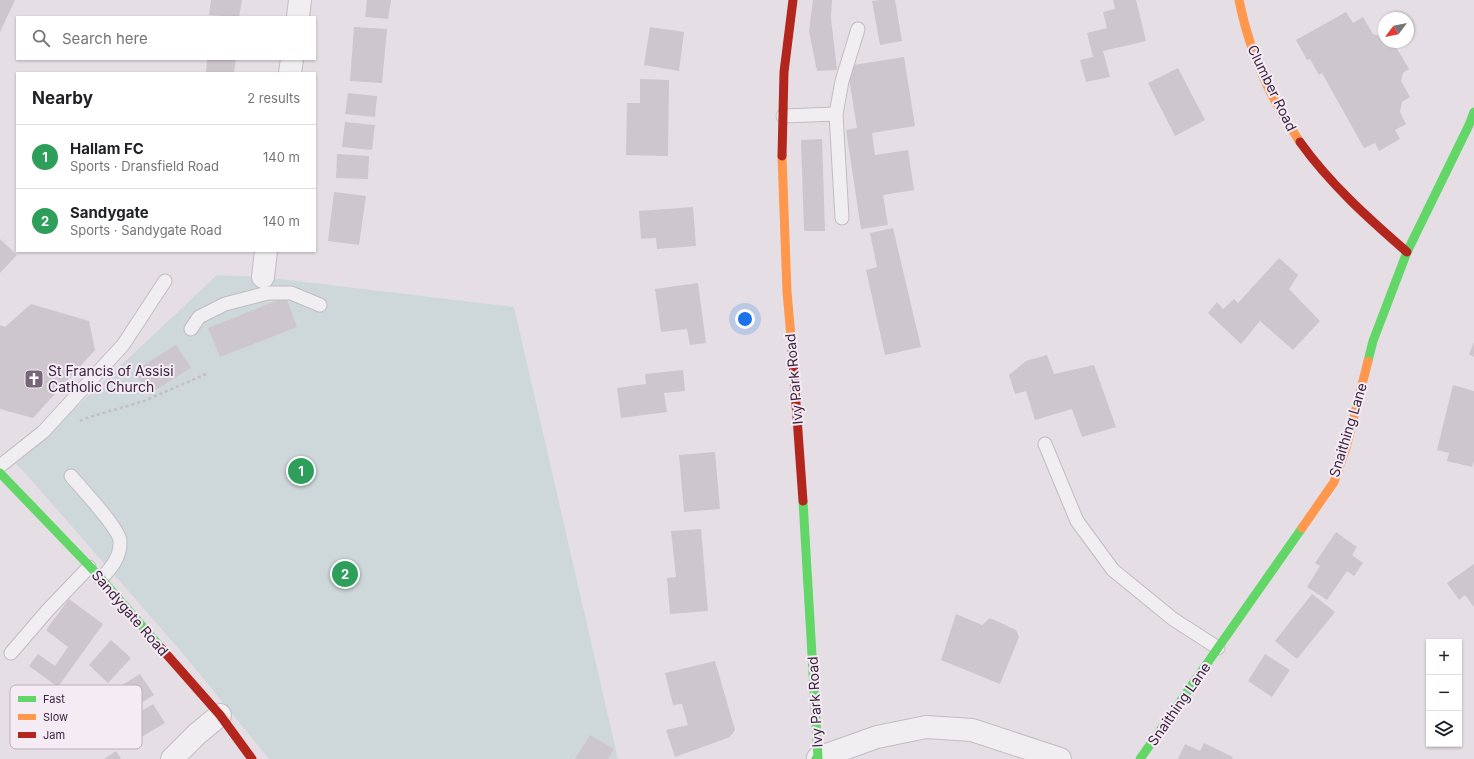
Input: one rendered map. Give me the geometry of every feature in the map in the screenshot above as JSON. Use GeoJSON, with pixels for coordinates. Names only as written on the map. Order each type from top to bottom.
{"type":"FeatureCollection","features":[{"type":"Feature","properties":{"kind":"street"},"geometry":{"type":"LineString","coordinates":[[298,16],[300,0]]}},
{"type":"Feature","properties":{"kind":"street","name":"Ivy Park Road"},"geometry":{"type":"LineString","coordinates":[[793,0],[784,72],[782,168],[787,292],[800,454],[817,758]]}},
{"type":"Feature","properties":{"kind":"street","name":"Clumber Road"},"geometry":{"type":"LineString","coordinates":[[1239,0],[1250,44],[1278,107],[1297,138],[1326,175],[1367,217],[1407,252]]}},
{"type":"Feature","properties":{"kind":"street"},"geometry":{"type":"LineString","coordinates":[[290,72],[292,60]]}},
{"type":"Feature","properties":{"kind":"street","name":"Snaithing Lane"},"geometry":{"type":"LineString","coordinates":[[1140,759],[1334,482],[1346,448],[1373,341],[1407,252],[1474,112]]}},
{"type":"Feature","properties":{"kind":"street"},"geometry":{"type":"LineString","coordinates":[[261,286],[266,252]]}},
{"type":"Feature","properties":{"kind":"street","name":"Sandygate Road"},"geometry":{"type":"LineString","coordinates":[[0,473],[101,579],[220,715],[252,759]]}},
{"type":"Feature","properties":{"kind":"street"},"geometry":{"type":"LineString","coordinates":[[172,759],[197,734],[220,715]]}},
{"type":"Feature","properties":{"kind":"street"},"geometry":{"type":"LineString","coordinates":[[817,758],[877,736],[926,727],[972,730],[1060,759]]}},
{"type":"Feature","properties":{"kind":"lane"},"geometry":{"type":"LineString","coordinates":[[842,218],[836,114],[843,75],[858,29]]}},
{"type":"Feature","properties":{"kind":"lane"},"geometry":{"type":"LineString","coordinates":[[783,116],[836,114]]}},
{"type":"Feature","properties":{"kind":"lane"},"geometry":{"type":"LineString","coordinates":[[0,466],[43,432],[124,345],[165,281]]}},
{"type":"Feature","properties":{"kind":"lane"},"geometry":{"type":"LineString","coordinates":[[191,330],[199,317],[261,286],[268,293],[291,293],[320,305]]}},
{"type":"Feature","properties":{"kind":"lane"},"geometry":{"type":"LineString","coordinates":[[1045,444],[1077,521],[1113,570],[1173,619],[1218,648]]}},
{"type":"Feature","properties":{"kind":"lane"},"geometry":{"type":"LineString","coordinates":[[71,476],[105,515],[120,540],[119,555],[112,567],[101,579]]}},
{"type":"Feature","properties":{"kind":"lane"},"geometry":{"type":"LineString","coordinates":[[11,653],[47,611],[89,567]]}},
{"type":"Feature","properties":{"kind":"path"},"geometry":{"type":"LineString","coordinates":[[78,423],[83,418],[144,401],[206,374]]}},
{"type":"Feature","properties":{"kind":"shaded area"},"geometry":{"type":"Polygon","coordinates":[[[217,275],[263,277],[514,307],[618,759],[269,759],[185,656],[16,464],[217,275]]]}},
{"type":"Feature","properties":{"kind":"building"},"geometry":{"type":"Polygon","coordinates":[[[0,0],[15,0],[0,32],[0,0]]]}},
{"type":"Feature","properties":{"kind":"building"},"geometry":{"type":"Polygon","coordinates":[[[211,0],[242,0],[239,16],[209,15],[211,0]]]}},
{"type":"Feature","properties":{"kind":"building"},"geometry":{"type":"Polygon","coordinates":[[[367,0],[391,0],[388,19],[365,17],[367,0]]]}},
{"type":"Feature","properties":{"kind":"building"},"geometry":{"type":"Polygon","coordinates":[[[813,0],[832,0],[831,19],[837,70],[817,71],[809,31],[813,0]]]}},
{"type":"Feature","properties":{"kind":"building"},"geometry":{"type":"Polygon","coordinates":[[[895,0],[902,41],[880,45],[872,1],[895,0]]]}},
{"type":"Feature","properties":{"kind":"building"},"geometry":{"type":"Polygon","coordinates":[[[1113,0],[1136,0],[1146,41],[1103,51],[1110,77],[1086,82],[1080,60],[1093,57],[1087,33],[1107,28],[1103,12],[1115,9],[1113,0]]]}},
{"type":"Feature","properties":{"kind":"building"},"geometry":{"type":"Polygon","coordinates":[[[1346,12],[1353,23],[1363,17],[1373,34],[1378,35],[1378,48],[1397,48],[1409,69],[1403,73],[1401,81],[1410,97],[1402,102],[1400,112],[1406,124],[1395,130],[1400,139],[1379,151],[1375,143],[1364,148],[1322,73],[1319,75],[1310,59],[1307,60],[1296,40],[1346,12]]]}},
{"type":"Feature","properties":{"kind":"building"},"geometry":{"type":"Polygon","coordinates":[[[354,27],[387,29],[382,83],[350,81],[354,27]]]}},
{"type":"Feature","properties":{"kind":"building"},"geometry":{"type":"Polygon","coordinates":[[[650,27],[684,32],[679,71],[644,65],[650,27]]]}},
{"type":"Feature","properties":{"kind":"building"},"geometry":{"type":"Polygon","coordinates":[[[904,57],[915,126],[872,133],[875,155],[908,150],[914,190],[883,195],[888,225],[861,229],[846,130],[857,128],[847,66],[904,57]]]}},
{"type":"Feature","properties":{"kind":"building"},"geometry":{"type":"Polygon","coordinates":[[[207,60],[236,60],[234,72],[206,72],[207,60]]]}},
{"type":"Feature","properties":{"kind":"building"},"geometry":{"type":"Polygon","coordinates":[[[1178,68],[1205,120],[1175,136],[1148,83],[1178,68]]]}},
{"type":"Feature","properties":{"kind":"building"},"geometry":{"type":"Polygon","coordinates":[[[640,79],[669,80],[668,156],[626,155],[627,103],[640,103],[640,79]]]}},
{"type":"Feature","properties":{"kind":"building"},"geometry":{"type":"Polygon","coordinates":[[[348,93],[377,96],[375,117],[345,114],[348,93]]]}},
{"type":"Feature","properties":{"kind":"building"},"geometry":{"type":"Polygon","coordinates":[[[345,122],[375,125],[372,150],[342,147],[345,122]]]}},
{"type":"Feature","properties":{"kind":"building"},"geometry":{"type":"Polygon","coordinates":[[[822,139],[825,231],[804,231],[801,140],[822,139]]]}},
{"type":"Feature","properties":{"kind":"building"},"geometry":{"type":"Polygon","coordinates":[[[337,154],[369,156],[368,179],[336,178],[337,154]]]}},
{"type":"Feature","properties":{"kind":"building"},"geometry":{"type":"Polygon","coordinates":[[[334,192],[366,196],[359,245],[328,241],[334,192]]]}},
{"type":"Feature","properties":{"kind":"building"},"geometry":{"type":"Polygon","coordinates":[[[693,207],[696,246],[657,249],[656,238],[641,239],[639,211],[693,207]]]}},
{"type":"Feature","properties":{"kind":"building"},"geometry":{"type":"Polygon","coordinates":[[[893,228],[921,347],[885,355],[866,270],[877,267],[870,233],[893,228]]]}},
{"type":"Feature","properties":{"kind":"building"},"geometry":{"type":"Polygon","coordinates":[[[0,239],[17,255],[0,273],[0,239]]]}},
{"type":"Feature","properties":{"kind":"building"},"geometry":{"type":"Polygon","coordinates":[[[1279,258],[1298,275],[1289,289],[1320,321],[1293,350],[1260,321],[1241,344],[1208,313],[1217,302],[1223,309],[1234,299],[1238,303],[1279,258]]]}},
{"type":"Feature","properties":{"kind":"building"},"geometry":{"type":"Polygon","coordinates":[[[698,283],[706,343],[690,345],[687,329],[661,332],[655,289],[698,283]]]}},
{"type":"Feature","properties":{"kind":"building"},"geometry":{"type":"Polygon","coordinates":[[[286,297],[297,327],[220,357],[208,328],[286,297]]]}},
{"type":"Feature","properties":{"kind":"building","name":"St Francis of Assisi Catholic Church"},"geometry":{"type":"Polygon","coordinates":[[[31,304],[89,321],[95,350],[33,418],[0,409],[0,325],[5,327],[31,304]]]}},
{"type":"Feature","properties":{"kind":"building"},"geometry":{"type":"Polygon","coordinates":[[[1474,342],[1474,357],[1469,354],[1474,342]]]}},
{"type":"Feature","properties":{"kind":"building"},"geometry":{"type":"Polygon","coordinates":[[[176,345],[191,368],[149,394],[134,371],[176,345]]]}},
{"type":"Feature","properties":{"kind":"building"},"geometry":{"type":"Polygon","coordinates":[[[1047,355],[1054,374],[1094,365],[1116,427],[1082,437],[1072,409],[1035,420],[1026,391],[1015,394],[1009,375],[1026,361],[1047,355]]]}},
{"type":"Feature","properties":{"kind":"building"},"geometry":{"type":"Polygon","coordinates":[[[683,370],[685,391],[664,393],[667,412],[621,418],[617,388],[646,384],[645,374],[683,370]]]}},
{"type":"Feature","properties":{"kind":"building"},"geometry":{"type":"Polygon","coordinates":[[[1453,385],[1474,391],[1474,461],[1472,467],[1447,461],[1449,453],[1437,450],[1453,385]]]}},
{"type":"Feature","properties":{"kind":"building"},"geometry":{"type":"Polygon","coordinates":[[[715,452],[720,509],[684,512],[679,455],[715,452]]]}},
{"type":"Feature","properties":{"kind":"building"},"geometry":{"type":"Polygon","coordinates":[[[701,529],[708,611],[670,614],[667,578],[676,577],[671,531],[701,529]]]}},
{"type":"Feature","properties":{"kind":"building"},"geometry":{"type":"Polygon","coordinates":[[[1336,532],[1357,547],[1352,555],[1363,563],[1354,576],[1347,571],[1327,600],[1307,587],[1320,566],[1315,563],[1336,532]]]}},
{"type":"Feature","properties":{"kind":"building"},"geometry":{"type":"Polygon","coordinates":[[[1474,564],[1474,607],[1465,595],[1459,600],[1447,583],[1474,564]]]}},
{"type":"Feature","properties":{"kind":"building"},"geometry":{"type":"Polygon","coordinates":[[[1312,594],[1335,612],[1297,659],[1275,641],[1312,594]]]}},
{"type":"Feature","properties":{"kind":"building"},"geometry":{"type":"Polygon","coordinates":[[[69,599],[103,624],[59,685],[55,685],[29,666],[38,654],[55,666],[68,647],[46,630],[69,599]]]}},
{"type":"Feature","properties":{"kind":"building"},"geometry":{"type":"Polygon","coordinates":[[[956,614],[982,625],[990,618],[1016,630],[1019,637],[1000,684],[941,660],[956,614]]]}},
{"type":"Feature","properties":{"kind":"building"},"geometry":{"type":"Polygon","coordinates":[[[111,640],[131,658],[108,683],[89,665],[111,640]]]}},
{"type":"Feature","properties":{"kind":"building"},"geometry":{"type":"Polygon","coordinates":[[[1265,654],[1290,670],[1272,697],[1248,681],[1265,654]]]}},
{"type":"Feature","properties":{"kind":"building"},"geometry":{"type":"Polygon","coordinates":[[[715,661],[735,730],[730,737],[675,757],[666,730],[688,725],[682,704],[673,705],[665,673],[715,661]]]}},
{"type":"Feature","properties":{"kind":"building"},"geometry":{"type":"Polygon","coordinates":[[[140,674],[154,695],[142,702],[142,685],[122,685],[140,674]]]}},
{"type":"Feature","properties":{"kind":"building"},"geometry":{"type":"Polygon","coordinates":[[[153,704],[165,723],[142,737],[142,711],[153,704]]]}},
{"type":"Feature","properties":{"kind":"building"},"geometry":{"type":"Polygon","coordinates":[[[590,735],[614,749],[608,759],[575,759],[590,735]]]}},
{"type":"Feature","properties":{"kind":"building"},"geometry":{"type":"Polygon","coordinates":[[[1204,743],[1233,757],[1232,759],[1178,759],[1185,744],[1200,751],[1204,743]]]}},
{"type":"Feature","properties":{"kind":"building"},"geometry":{"type":"Polygon","coordinates":[[[116,751],[121,759],[104,759],[116,751]]]}},
{"type":"Feature","properties":{"kind":"traffic: fast"},"geometry":{"type":"LineString","coordinates":[[1368,361],[1373,341],[1407,252],[1474,112]]}},
{"type":"Feature","properties":{"kind":"traffic: fast"},"geometry":{"type":"LineString","coordinates":[[0,473],[98,575],[161,648]]}},
{"type":"Feature","properties":{"kind":"traffic: fast"},"geometry":{"type":"LineString","coordinates":[[803,501],[818,758],[816,759]]}},
{"type":"Feature","properties":{"kind":"traffic: fast"},"geometry":{"type":"LineString","coordinates":[[1140,759],[1302,528]]}},
{"type":"Feature","properties":{"kind":"traffic: slow"},"geometry":{"type":"LineString","coordinates":[[1239,0],[1243,19],[1262,74],[1289,126],[1300,142]]}},
{"type":"Feature","properties":{"kind":"traffic: slow"},"geometry":{"type":"LineString","coordinates":[[782,156],[787,292],[792,348]]}},
{"type":"Feature","properties":{"kind":"traffic: slow"},"geometry":{"type":"LineString","coordinates":[[1302,528],[1334,482],[1346,448],[1368,361]]}},
{"type":"Feature","properties":{"kind":"traffic: jam"},"geometry":{"type":"LineString","coordinates":[[782,156],[784,72],[793,0]]}},
{"type":"Feature","properties":{"kind":"traffic: jam"},"geometry":{"type":"LineString","coordinates":[[1300,142],[1337,186],[1407,252]]}},
{"type":"Feature","properties":{"kind":"traffic: jam"},"geometry":{"type":"LineString","coordinates":[[792,348],[803,501]]}},
{"type":"Feature","properties":{"kind":"traffic: jam"},"geometry":{"type":"LineString","coordinates":[[161,648],[220,715],[252,759]]}},
{"type":"Feature","properties":{"kind":"place","name":"St Francis of Assisi Catholic Church"},"geometry":{"type":"Point","coordinates":[34,379]}},
{"type":"Feature","properties":{"kind":"place","name":"Hallam FC"},"geometry":{"type":"Point","coordinates":[301,471]}},
{"type":"Feature","properties":{"kind":"place","name":"Sandygate"},"geometry":{"type":"Point","coordinates":[345,574]}}]}
